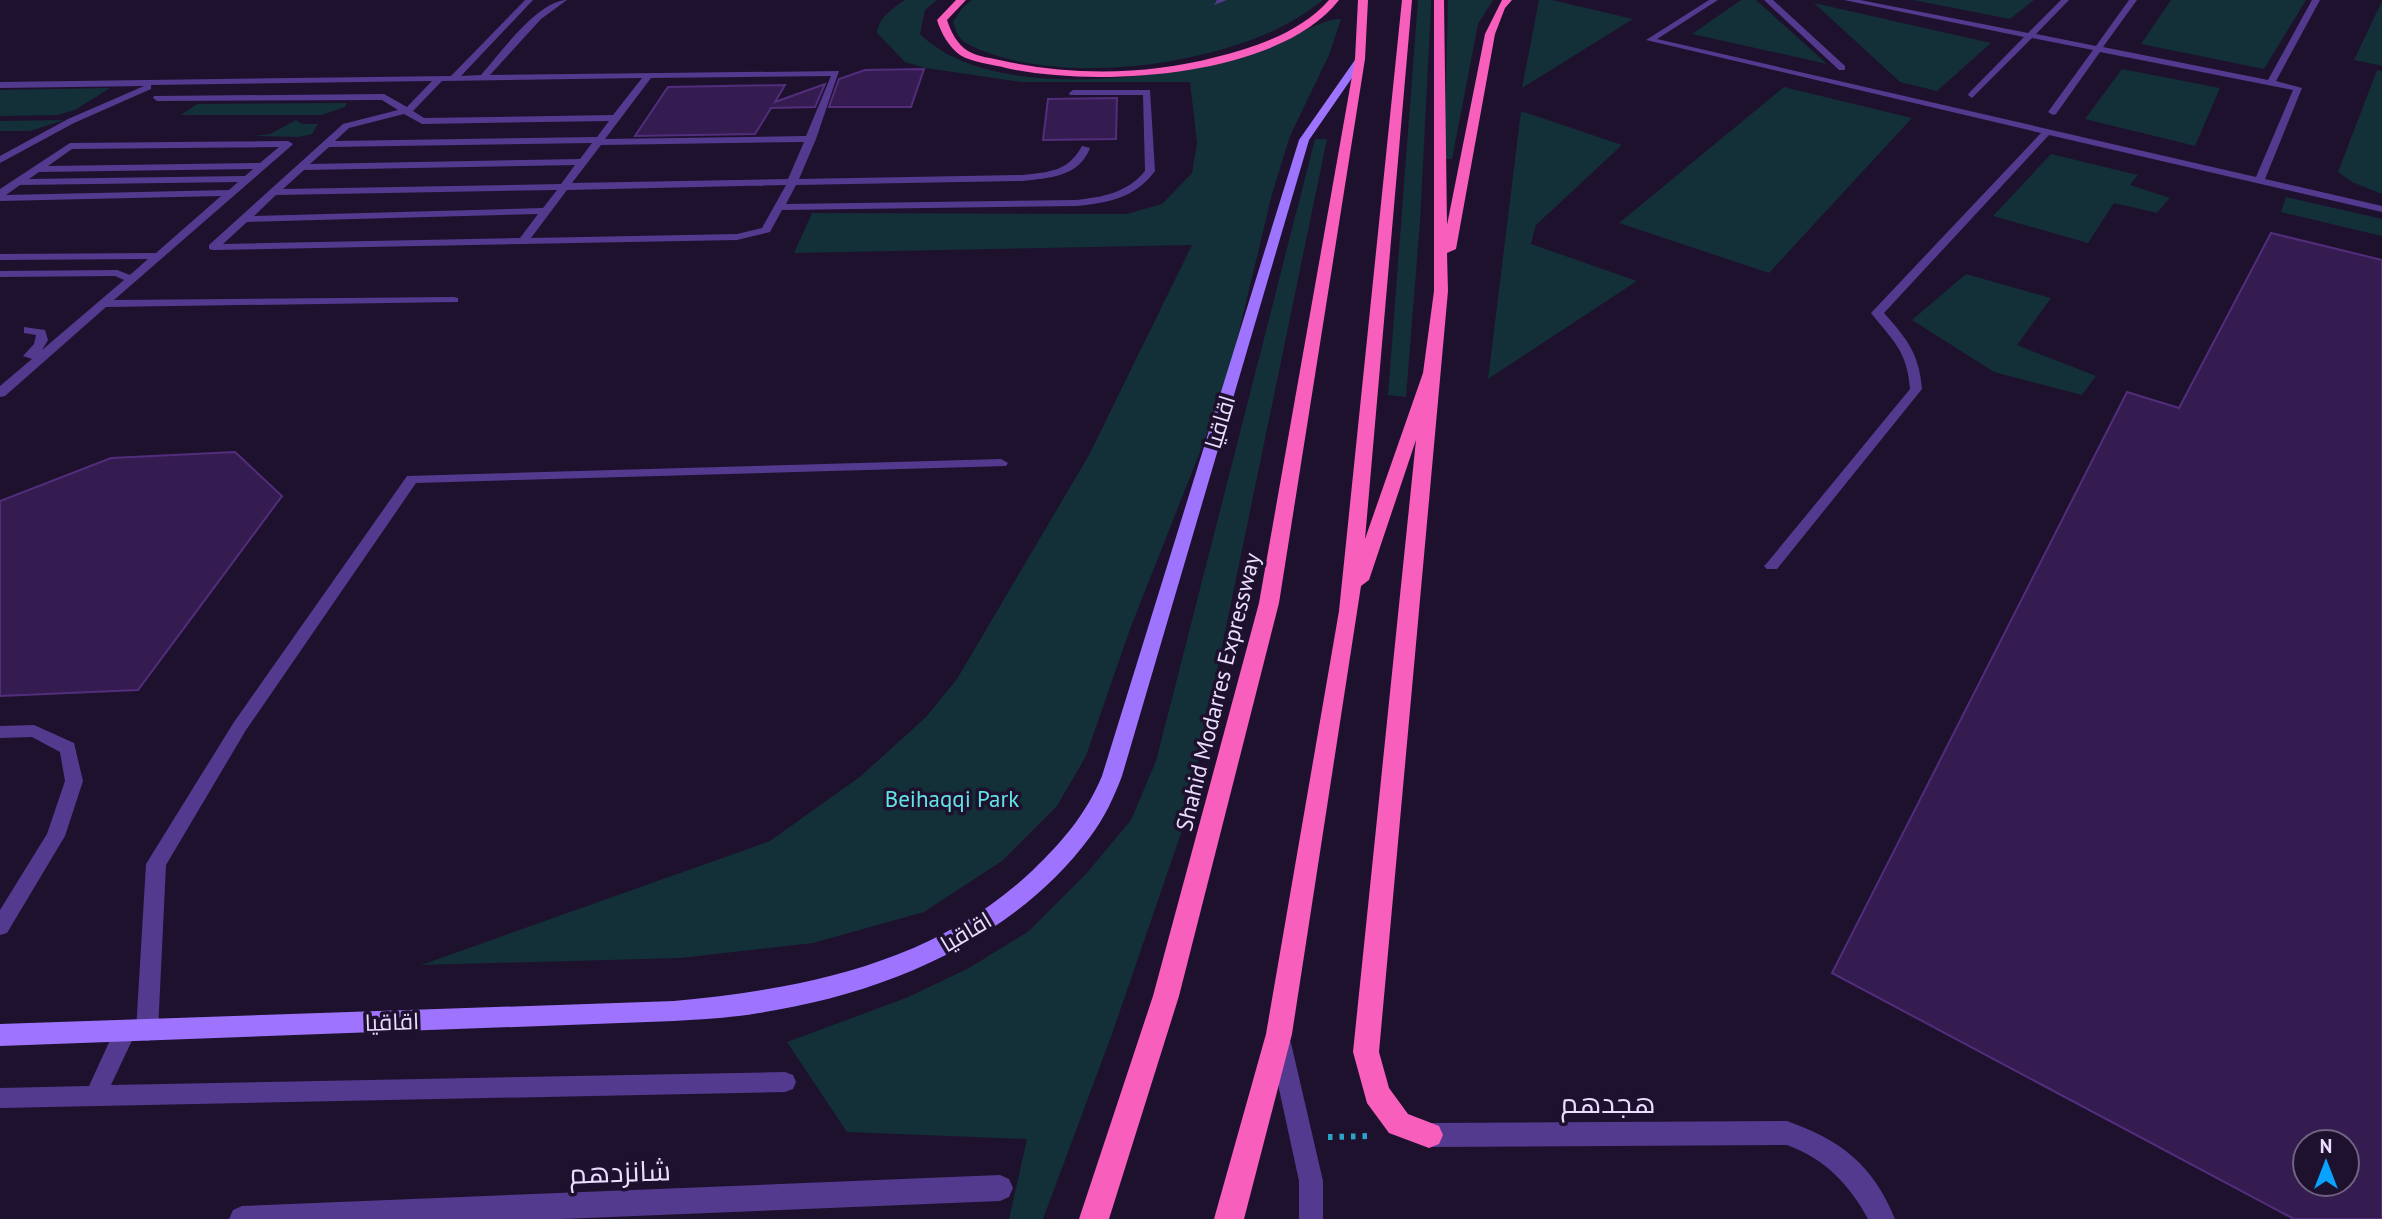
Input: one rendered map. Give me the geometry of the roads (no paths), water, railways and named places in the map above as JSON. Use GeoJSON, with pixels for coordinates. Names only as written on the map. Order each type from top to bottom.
{"type":"FeatureCollection","features":[{"type":"Feature","properties":{"kind":"highway"},"geometry":{"type":"LineString","coordinates":[[961,0],[942,20],[944,31],[964,54],[1018,69],[1087,74],[1157,70],[1242,53],[1308,23],[1334,0]]}},
{"type":"Feature","properties":{"kind":"highway","name":"Shahid Modarres Expressway"},"geometry":{"type":"LineString","coordinates":[[1094,1219],[1166,996],[1269,603],[1360,60],[1363,0]]}},
{"type":"Feature","properties":{"kind":"highway"},"geometry":{"type":"LineString","coordinates":[[1229,1219],[1279,1034],[1349,611],[1407,0]]}},
{"type":"Feature","properties":{"kind":"highway"},"geometry":{"type":"LineString","coordinates":[[1439,0],[1441,291]]}},
{"type":"Feature","properties":{"kind":"highway"},"geometry":{"type":"LineString","coordinates":[[1429,1135],[1399,1124],[1377,1094],[1366,1052],[1441,291],[1490,34],[1501,7],[1507,0]]}},
{"type":"Feature","properties":{"kind":"highway"},"geometry":{"type":"LineString","coordinates":[[1349,611],[1432,373]]}},
{"type":"Feature","properties":{"kind":"main road","name":"اقاقیا"},"geometry":{"type":"LineString","coordinates":[[0,1035],[674,1011],[768,1002],[846,985],[929,954],[1001,911],[1043,875],[1083,832],[1106,793],[1120,757],[1304,140],[1360,60]]}},
{"type":"Feature","properties":{"kind":"street","name":"هجدهم"},"geometry":{"type":"LineString","coordinates":[[1429,1135],[1787,1133],[1815,1142],[1845,1164],[1866,1188],[1881,1219]]}},
{"type":"Feature","properties":{"kind":"street","name":"شانزدهم"},"geometry":{"type":"LineString","coordinates":[[242,1219],[1000,1188]]}},
{"type":"Feature","properties":{"kind":"lane"},"geometry":{"type":"LineString","coordinates":[[454,78],[529,0]]}},
{"type":"Feature","properties":{"kind":"lane"},"geometry":{"type":"LineString","coordinates":[[483,78],[538,17],[563,0]]}},
{"type":"Feature","properties":{"kind":"lane"},"geometry":{"type":"LineString","coordinates":[[1714,0],[1650,40],[2382,209]]}},
{"type":"Feature","properties":{"kind":"lane"},"geometry":{"type":"LineString","coordinates":[[1768,0],[1842,68]]}},
{"type":"Feature","properties":{"kind":"lane"},"geometry":{"type":"LineString","coordinates":[[1849,0],[2298,88],[2259,181]]}},
{"type":"Feature","properties":{"kind":"lane"},"geometry":{"type":"LineString","coordinates":[[1972,95],[2065,0]]}},
{"type":"Feature","properties":{"kind":"lane"},"geometry":{"type":"LineString","coordinates":[[2053,112],[2133,0]]}},
{"type":"Feature","properties":{"kind":"lane"},"geometry":{"type":"LineString","coordinates":[[2271,83],[2316,0]]}},
{"type":"Feature","properties":{"kind":"lane"},"geometry":{"type":"LineString","coordinates":[[0,85],[440,78],[836,74],[792,183],[766,230],[737,237],[213,247],[346,126],[409,110],[440,78]]}},
{"type":"Feature","properties":{"kind":"lane"},"geometry":{"type":"LineString","coordinates":[[523,241],[648,76]]}},
{"type":"Feature","properties":{"kind":"lane"},"geometry":{"type":"LineString","coordinates":[[0,160],[71,121],[138,90],[167,82]]}},
{"type":"Feature","properties":{"kind":"lane"},"geometry":{"type":"LineString","coordinates":[[780,207],[1076,203],[1110,199],[1131,190],[1143,181],[1150,170],[1147,92],[1073,93]]}},
{"type":"Feature","properties":{"kind":"lane"},"geometry":{"type":"LineString","coordinates":[[157,99],[384,97],[409,110],[422,121],[617,118]]}},
{"type":"Feature","properties":{"kind":"lane"},"geometry":{"type":"LineString","coordinates":[[1772,566],[1916,389],[1915,365],[1907,346],[1877,313],[2047,132]]}},
{"type":"Feature","properties":{"kind":"lane"},"geometry":{"type":"LineString","coordinates":[[326,144],[811,139]]}},
{"type":"Feature","properties":{"kind":"lane"},"geometry":{"type":"LineString","coordinates":[[0,196],[70,146],[288,144],[0,393]]}},
{"type":"Feature","properties":{"kind":"lane"},"geometry":{"type":"LineString","coordinates":[[274,192],[1022,178],[1075,166],[1083,159],[1085,148]]}},
{"type":"Feature","properties":{"kind":"lane"},"geometry":{"type":"LineString","coordinates":[[301,167],[583,162]]}},
{"type":"Feature","properties":{"kind":"lane"},"geometry":{"type":"LineString","coordinates":[[36,169],[263,166]]}},
{"type":"Feature","properties":{"kind":"lane"},"geometry":{"type":"LineString","coordinates":[[18,182],[247,179]]}},
{"type":"Feature","properties":{"kind":"lane"},"geometry":{"type":"LineString","coordinates":[[0,196],[231,193]]}},
{"type":"Feature","properties":{"kind":"lane"},"geometry":{"type":"LineString","coordinates":[[244,219],[546,211]]}},
{"type":"Feature","properties":{"kind":"lane"},"geometry":{"type":"LineString","coordinates":[[0,257],[158,256]]}},
{"type":"Feature","properties":{"kind":"lane"},"geometry":{"type":"LineString","coordinates":[[0,274],[117,273],[131,279]]}},
{"type":"Feature","properties":{"kind":"lane"},"geometry":{"type":"LineString","coordinates":[[102,304],[454,300]]}},
{"type":"Feature","properties":{"kind":"lane"},"geometry":{"type":"LineString","coordinates":[[0,380],[42,344],[41,332],[28,330]]}},
{"type":"Feature","properties":{"kind":"lane"},"geometry":{"type":"LineString","coordinates":[[95,1096],[136,1031],[156,864],[240,726],[412,479],[1001,463]]}},
{"type":"Feature","properties":{"kind":"lane"},"geometry":{"type":"LineString","coordinates":[[0,732],[34,731],[68,748],[74,781],[56,836],[0,927]]}},
{"type":"Feature","properties":{"kind":"lane"},"geometry":{"type":"LineString","coordinates":[[1279,1034],[1311,1181],[1311,1219]]}},
{"type":"Feature","properties":{"kind":"lane"},"geometry":{"type":"LineString","coordinates":[[0,1098],[785,1082]]}},
{"type":"Feature","properties":{"kind":"park label","name":"Beihaqqi Park"},"geometry":{"type":"Point","coordinates":[952,799]}}]}
